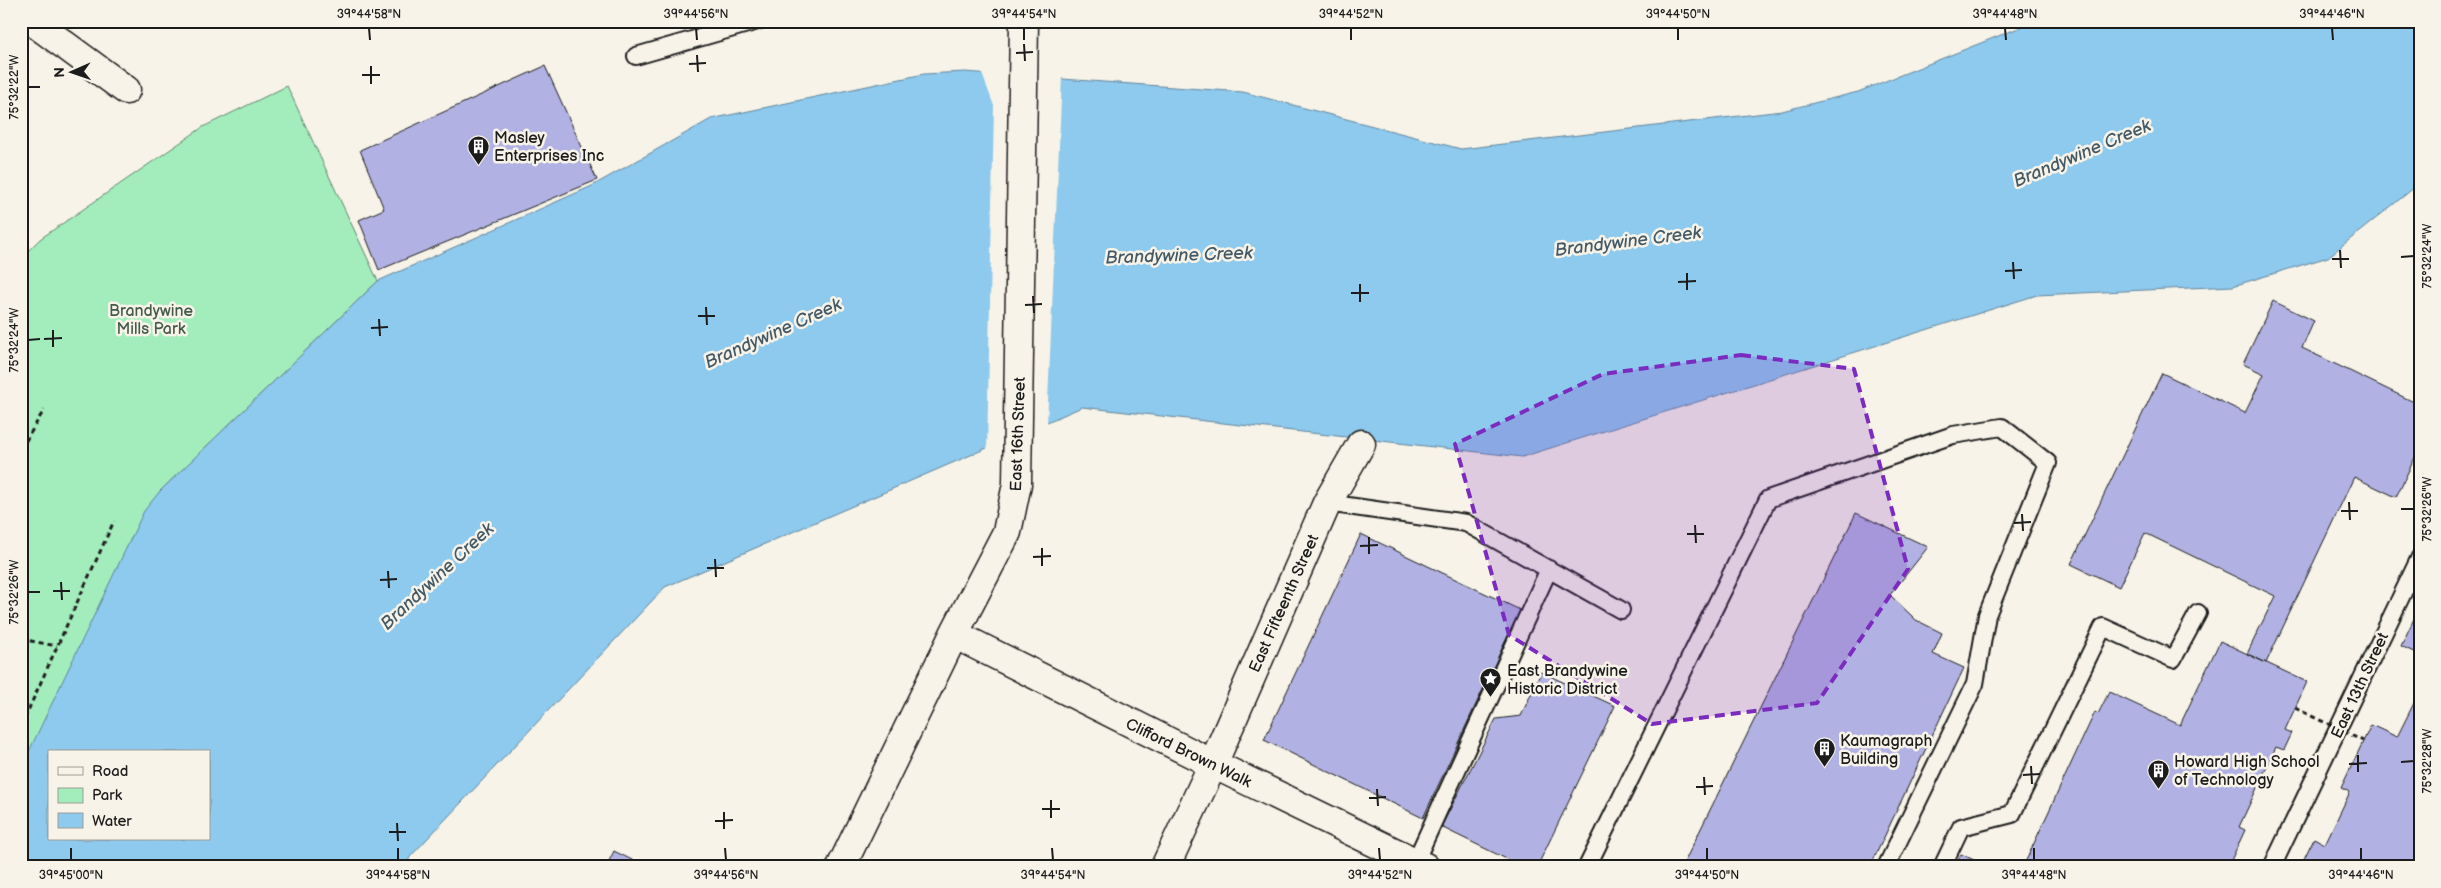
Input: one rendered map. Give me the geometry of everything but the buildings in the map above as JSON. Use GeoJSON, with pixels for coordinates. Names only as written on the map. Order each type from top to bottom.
{"type":"FeatureCollection","features":[{"type":"Feature","properties":{"kind":"street"},"geometry":{"type":"LineString","coordinates":[[32,21],[126,90]]}},
{"type":"Feature","properties":{"kind":"street","name":"East 16th Street"},"geometry":{"type":"LineString","coordinates":[[841,867],[954,634],[1007,532],[1017,484],[1024,28]]}},
{"type":"Feature","properties":{"kind":"street","name":"East Fifteenth Street"},"geometry":{"type":"LineString","coordinates":[[1165,867],[1213,764],[1327,503],[1361,444]]}},
{"type":"Feature","properties":{"kind":"street","name":"Clifford Brown Walk"},"geometry":{"type":"LineString","coordinates":[[954,634],[1213,764],[1420,864]]}},
{"type":"Feature","properties":{"kind":"lane"},"geometry":{"type":"LineString","coordinates":[[636,56],[758,21]]}},
{"type":"Feature","properties":{"kind":"lane"},"geometry":{"type":"LineString","coordinates":[[1587,867],[1768,499],[1953,435],[2002,427],[2048,463],[1987,615],[1975,684],[1886,867]]}},
{"type":"Feature","properties":{"kind":"lane"},"geometry":{"type":"LineString","coordinates":[[1327,503],[1466,523],[1621,610]]}},
{"type":"Feature","properties":{"kind":"lane","name":"East 13th Street"},"geometry":{"type":"LineString","coordinates":[[2272,867],[2420,557]]}},
{"type":"Feature","properties":{"kind":"lane"},"geometry":{"type":"LineString","coordinates":[[1420,864],[1549,569]]}},
{"type":"Feature","properties":{"kind":"lane"},"geometry":{"type":"LineString","coordinates":[[1942,867],[1961,827],[2012,814],[2103,627],[2173,659],[2198,612]]}},
{"type":"Feature","properties":{"kind":"path"},"geometry":{"type":"LineString","coordinates":[[21,449],[44,410]]}},
{"type":"Feature","properties":{"kind":"path"},"geometry":{"type":"LineString","coordinates":[[21,726],[114,521]]}},
{"type":"Feature","properties":{"kind":"path"},"geometry":{"type":"LineString","coordinates":[[21,639],[57,646]]}},
{"type":"Feature","properties":{"kind":"path"},"geometry":{"type":"LineString","coordinates":[[2295,708],[2363,741]]}},
{"type":"Feature","properties":{"kind":"highlighted area"},"geometry":{"type":"Polygon","coordinates":[[[1741,355],[1854,369],[1908,569],[1817,703],[1652,724],[1509,635],[1455,444],[1603,374],[1741,355]]]}},
{"type":"Feature","properties":{"kind":"green space","name":"Brandywine Mills Park"},"geometry":{"type":"Polygon","coordinates":[[[287,86],[378,281],[160,491],[21,800],[21,258],[40,239],[203,127],[287,86]]]}},
{"type":"Feature","properties":{"kind":"water","name":"Brandywine Creek"},"geometry":{"type":"Polygon","coordinates":[[[2036,21],[2420,21],[2420,183],[2328,257],[2233,286],[2037,295],[1522,457],[1082,407],[665,587],[410,857],[406,867],[21,867],[21,768],[144,511],[160,491],[378,281],[592,186],[711,119],[924,74],[965,72],[1243,92],[1461,149],[1782,111],[1858,92],[2036,21]]]}},
{"type":"Feature","properties":{"kind":"pier"},"geometry":{"type":"Polygon","coordinates":[[[981,71],[1062,76],[1047,425],[987,451],[994,106],[981,71]]]}},
{"type":"Feature","properties":{"kind":"place","name":"Masley Enterprises Inc"},"geometry":{"type":"Point","coordinates":[478,165]}},
{"type":"Feature","properties":{"kind":"place","name":"East Brandywine Historic District"},"geometry":{"type":"Point","coordinates":[1491,698]}},
{"type":"Feature","properties":{"kind":"place","name":"Kaumagraph Building"},"geometry":{"type":"Point","coordinates":[1824,768]}},
{"type":"Feature","properties":{"kind":"place","name":"Howard High School of Technology"},"geometry":{"type":"Point","coordinates":[2158,789]}}]}
